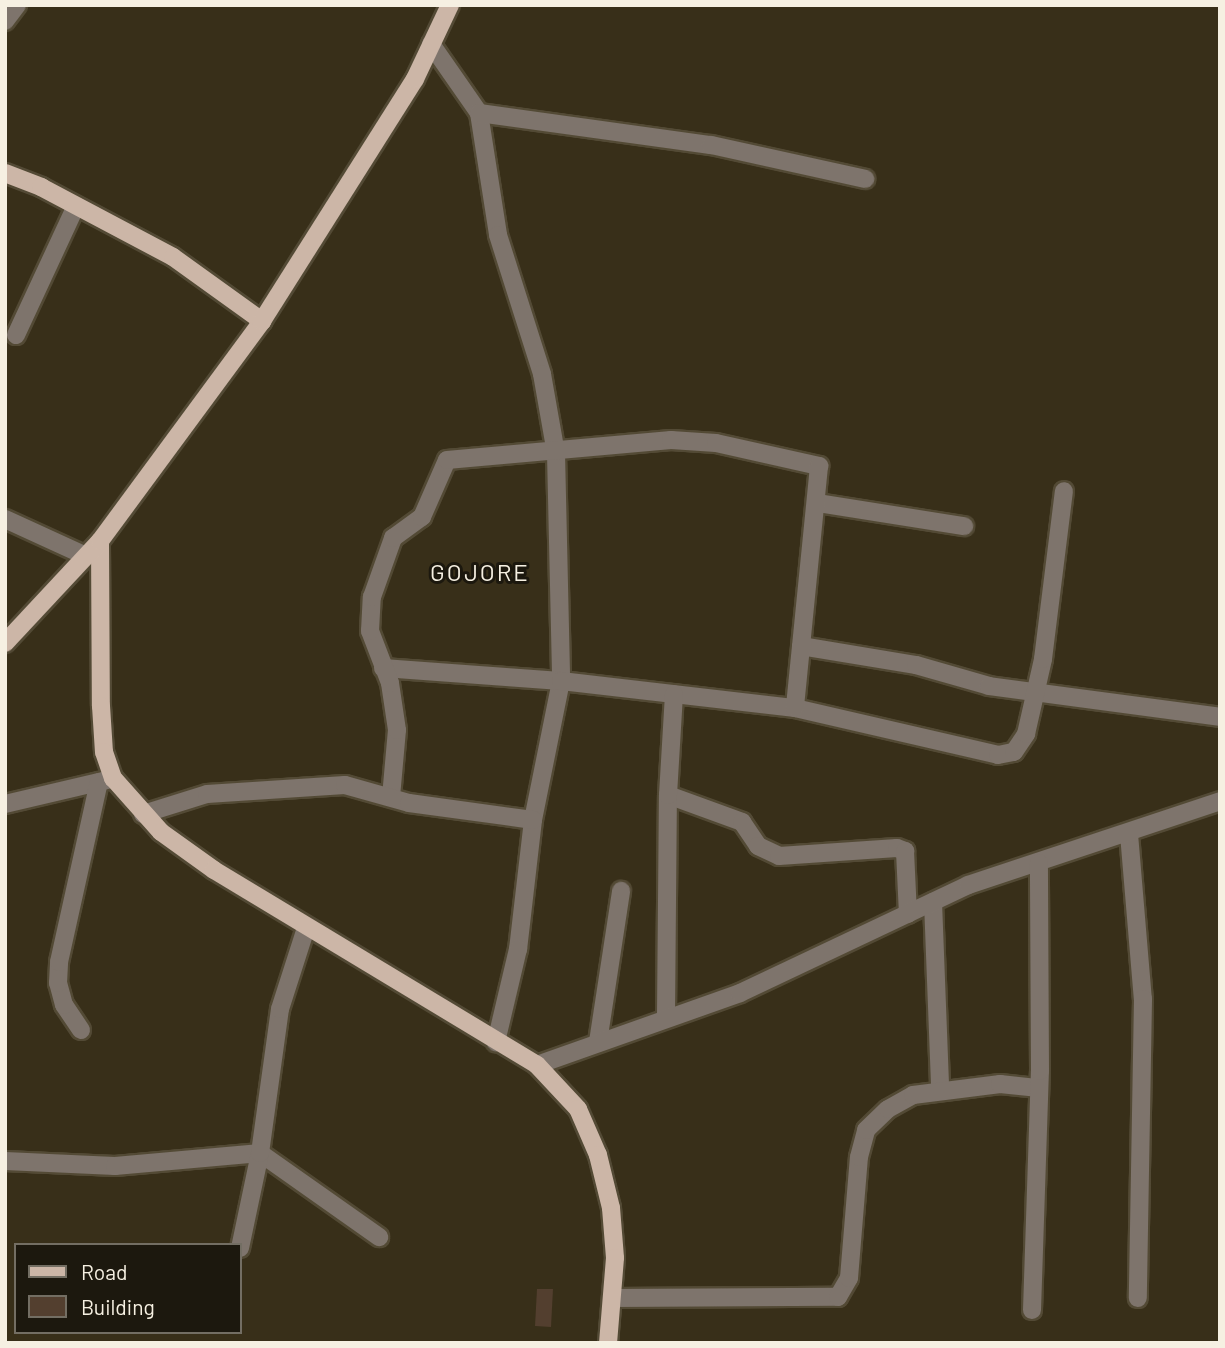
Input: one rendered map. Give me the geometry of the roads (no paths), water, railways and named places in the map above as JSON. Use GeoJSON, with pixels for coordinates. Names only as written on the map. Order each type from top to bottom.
{"type":"FeatureCollection","features":[{"type":"Feature","properties":{"kind":"main road"},"geometry":{"type":"LineString","coordinates":[[5,643],[100,541],[262,321],[415,79],[450,5]]}},
{"type":"Feature","properties":{"kind":"main road"},"geometry":{"type":"LineString","coordinates":[[5,173],[76,206],[173,257],[262,321]]}},
{"type":"Feature","properties":{"kind":"main road"},"geometry":{"type":"LineString","coordinates":[[100,541],[101,706],[106,780],[143,814],[214,870],[306,928],[537,1065],[578,1108],[598,1155],[611,1208],[615,1258],[608,1343]]}},
{"type":"Feature","properties":{"kind":"street"},"geometry":{"type":"LineString","coordinates":[[5,21],[17,5]]}},
{"type":"Feature","properties":{"kind":"street"},"geometry":{"type":"LineString","coordinates":[[431,44],[479,113],[504,257],[541,374],[556,453],[561,681],[533,820],[518,949],[496,1042]]}},
{"type":"Feature","properties":{"kind":"street"},"geometry":{"type":"LineString","coordinates":[[479,113],[711,145],[865,179]]}},
{"type":"Feature","properties":{"kind":"street"},"geometry":{"type":"LineString","coordinates":[[16,335],[76,206]]}},
{"type":"Feature","properties":{"kind":"street"},"geometry":{"type":"LineString","coordinates":[[391,797],[397,730],[390,683],[370,631],[372,597],[393,538],[428,508],[442,464],[454,459],[556,453],[644,442],[716,443],[813,462],[821,472],[794,708]]}},
{"type":"Feature","properties":{"kind":"street"},"geometry":{"type":"LineString","coordinates":[[383,668],[561,681],[794,708],[998,755],[1014,752],[1020,745],[1035,693],[1064,491]]}},
{"type":"Feature","properties":{"kind":"street"},"geometry":{"type":"LineString","coordinates":[[818,503],[964,526]]}},
{"type":"Feature","properties":{"kind":"street"},"geometry":{"type":"LineString","coordinates":[[5,519],[86,556]]}},
{"type":"Feature","properties":{"kind":"street"},"geometry":{"type":"LineString","coordinates":[[801,646],[916,665],[1035,693],[1220,717]]}},
{"type":"Feature","properties":{"kind":"street"},"geometry":{"type":"LineString","coordinates":[[666,1016],[668,795],[674,694]]}},
{"type":"Feature","properties":{"kind":"street"},"geometry":{"type":"LineString","coordinates":[[5,804],[106,780],[59,962],[58,983],[64,1005],[81,1030]]}},
{"type":"Feature","properties":{"kind":"street"},"geometry":{"type":"LineString","coordinates":[[143,814],[206,794],[345,785],[391,797],[533,820]]}},
{"type":"Feature","properties":{"kind":"street"},"geometry":{"type":"LineString","coordinates":[[668,795],[741,822],[758,846],[779,856],[897,848],[905,851],[908,914]]}},
{"type":"Feature","properties":{"kind":"street"},"geometry":{"type":"LineString","coordinates":[[537,1065],[666,1016],[740,993],[933,902],[1038,863],[1220,802]]}},
{"type":"Feature","properties":{"kind":"street"},"geometry":{"type":"LineString","coordinates":[[1129,834],[1143,999],[1138,1298]]}},
{"type":"Feature","properties":{"kind":"street"},"geometry":{"type":"LineString","coordinates":[[1032,1310],[1039,1088],[1038,863]]}},
{"type":"Feature","properties":{"kind":"street"},"geometry":{"type":"LineString","coordinates":[[598,1042],[621,891]]}},
{"type":"Feature","properties":{"kind":"street"},"geometry":{"type":"LineString","coordinates":[[933,902],[940,1088]]}},
{"type":"Feature","properties":{"kind":"street"},"geometry":{"type":"LineString","coordinates":[[241,1243],[260,1153],[280,1009],[306,928]]}},
{"type":"Feature","properties":{"kind":"street"},"geometry":{"type":"LineString","coordinates":[[612,1298],[838,1297],[849,1278],[859,1157],[866,1130],[888,1109],[913,1095],[940,1088],[1000,1084],[1039,1088]]}},
{"type":"Feature","properties":{"kind":"street"},"geometry":{"type":"LineString","coordinates":[[5,1161],[115,1166],[260,1153],[379,1237]]}},
{"type":"Feature","properties":{"kind":"district","name":"GOJORE"},"geometry":{"type":"Point","coordinates":[480,572]}}]}
